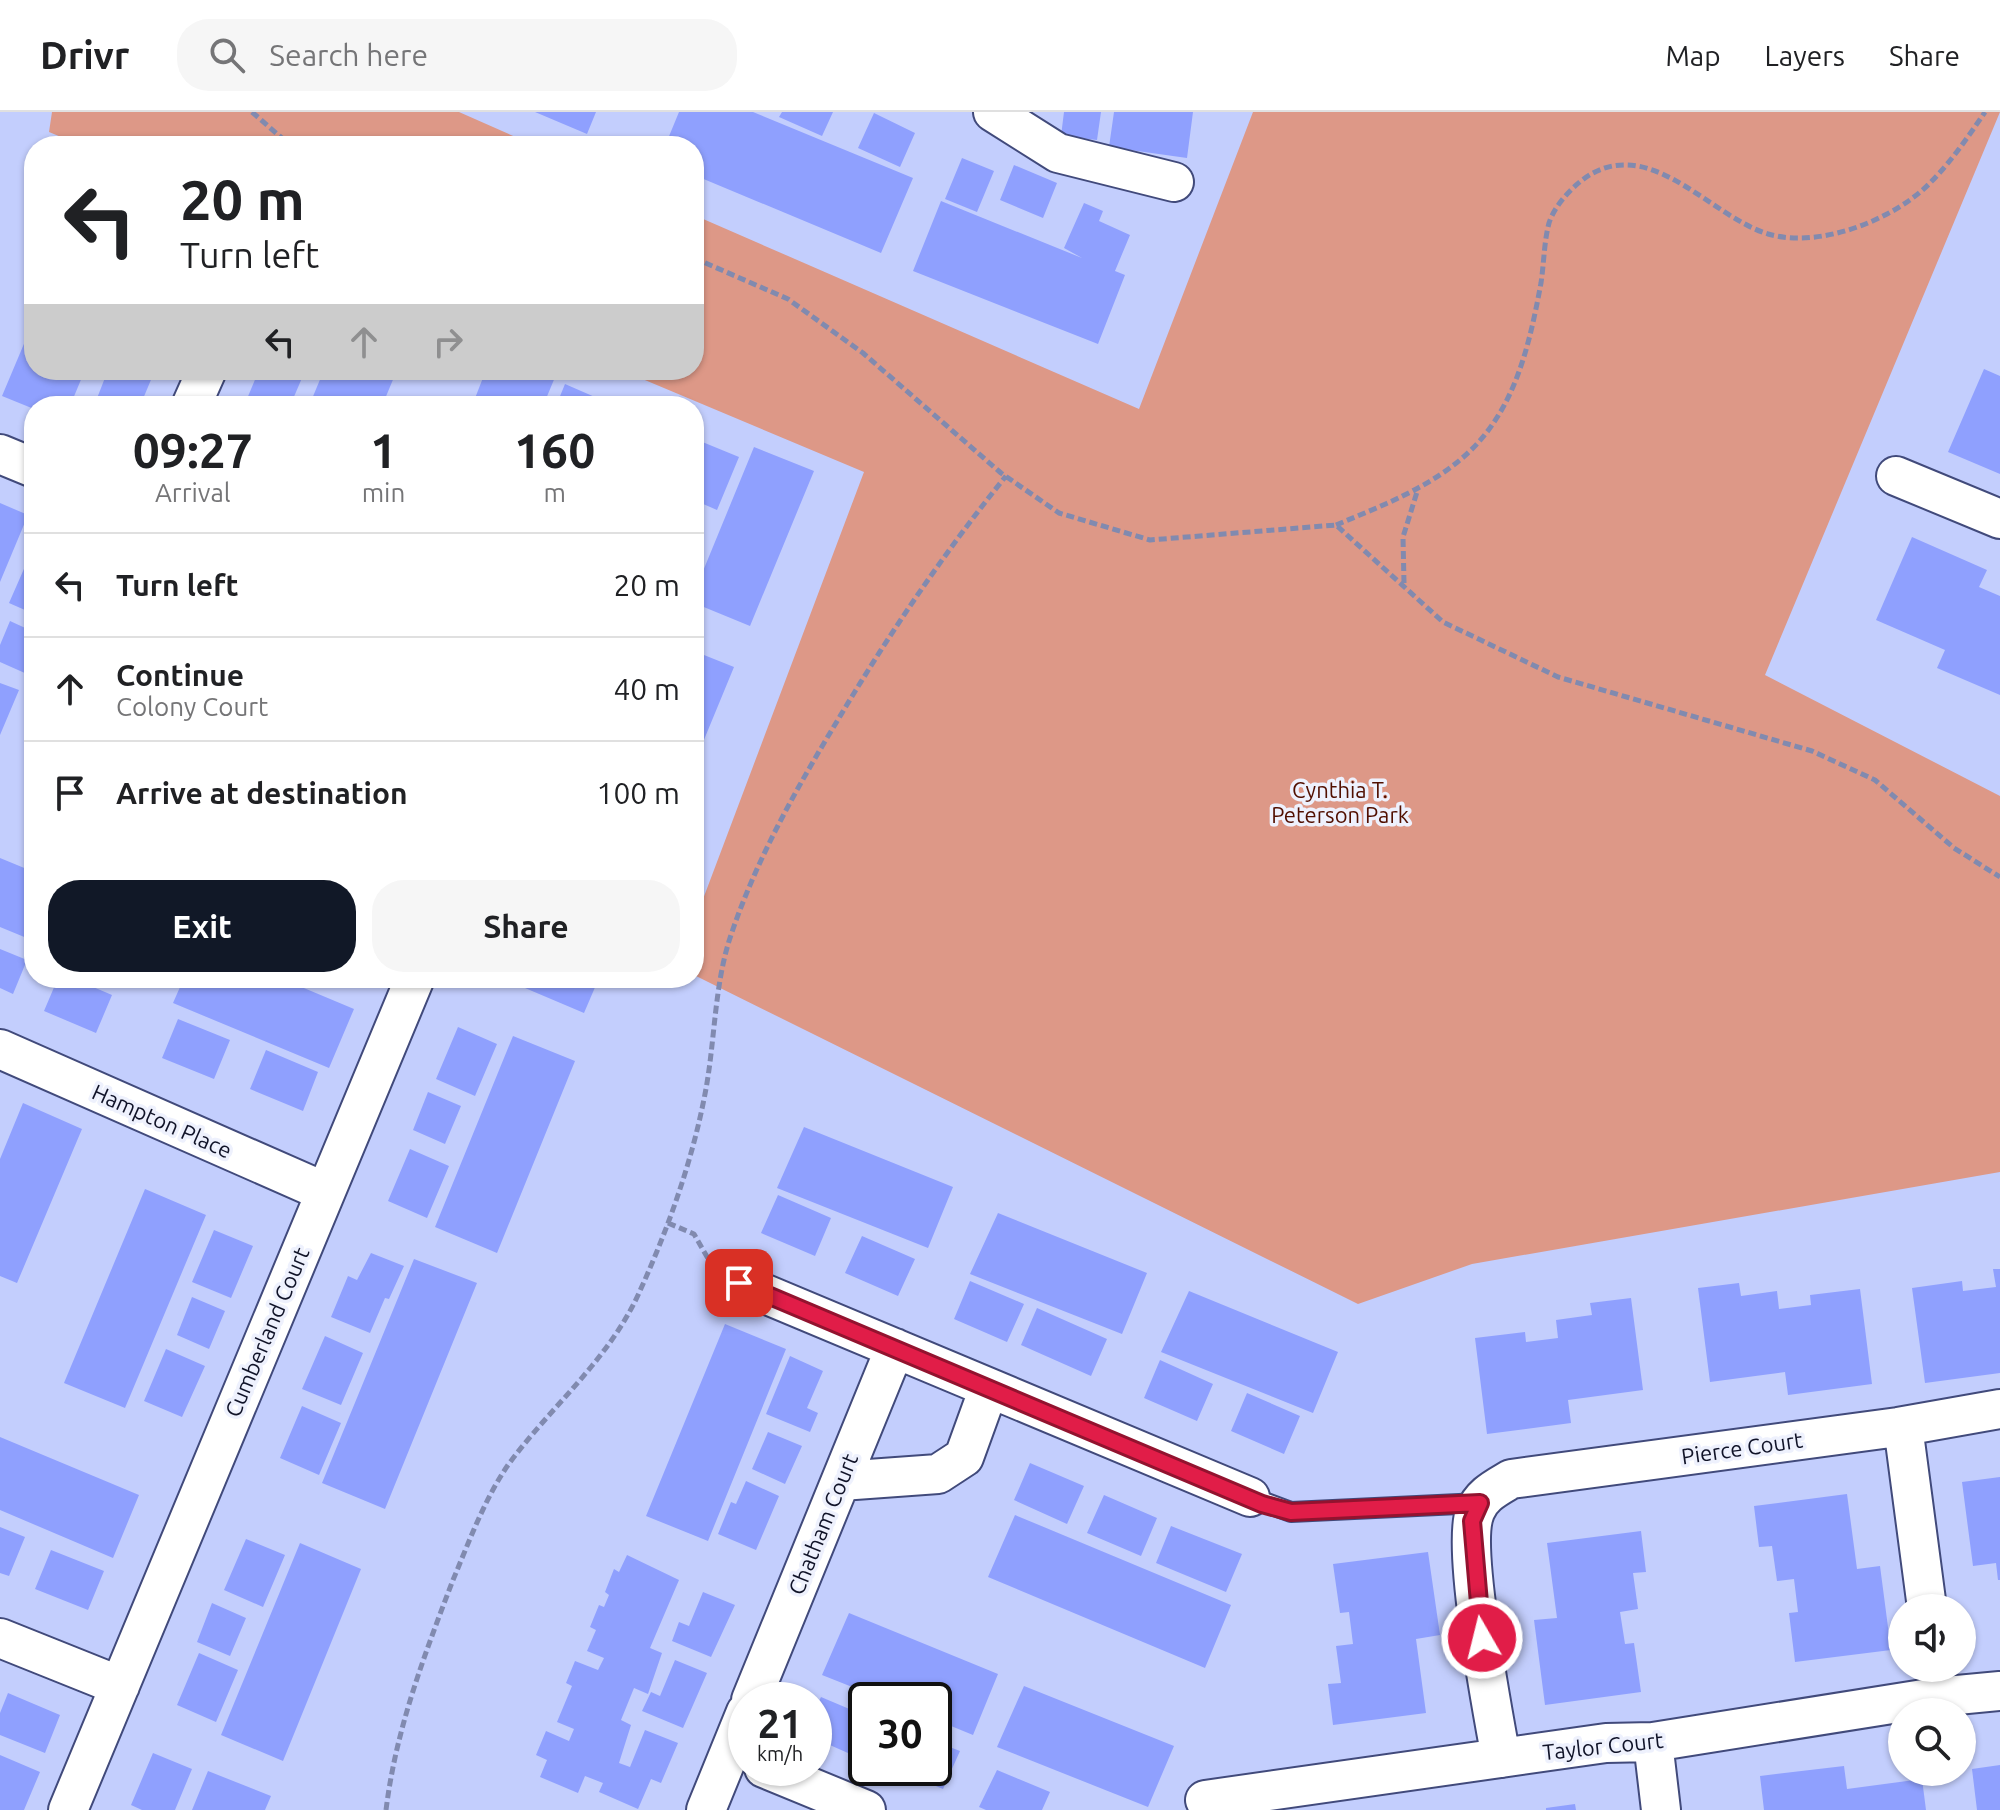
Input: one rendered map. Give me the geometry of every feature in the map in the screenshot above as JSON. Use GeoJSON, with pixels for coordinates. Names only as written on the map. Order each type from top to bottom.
{"type":"FeatureCollection","features":[{"type":"Feature","properties":{"kind":"street"},"geometry":{"type":"LineString","coordinates":[[993,112],[1058,153],[1174,182]]}},
{"type":"Feature","properties":{"kind":"street"},"geometry":{"type":"LineString","coordinates":[[0,454],[24,464]]}},
{"type":"Feature","properties":{"kind":"street"},"geometry":{"type":"LineString","coordinates":[[1896,476],[2000,519]]}},
{"type":"Feature","properties":{"kind":"street","name":"Cumberland Court"},"geometry":{"type":"LineString","coordinates":[[68,1810],[411,988]]}},
{"type":"Feature","properties":{"kind":"street","name":"Hampton Place"},"geometry":{"type":"LineString","coordinates":[[0,1049],[325,1192]]}},
{"type":"Feature","properties":{"kind":"street"},"geometry":{"type":"LineString","coordinates":[[739,1283],[1250,1497]]}},
{"type":"Feature","properties":{"kind":"street","name":"Chatham Court"},"geometry":{"type":"LineString","coordinates":[[758,1682],[895,1348]]}},
{"type":"Feature","properties":{"kind":"street"},"geometry":{"type":"LineString","coordinates":[[841,1481],[938,1474],[964,1457],[989,1388]]}},
{"type":"Feature","properties":{"kind":"street","name":"Pierce Court"},"geometry":{"type":"LineString","coordinates":[[1484,1498],[1511,1479],[1903,1426],[2000,1409]]}},
{"type":"Feature","properties":{"kind":"street"},"geometry":{"type":"LineString","coordinates":[[1903,1426],[1925,1594]]}},
{"type":"Feature","properties":{"kind":"street"},"geometry":{"type":"LineString","coordinates":[[1484,1498],[1472,1521],[1476,1588],[1501,1758]]}},
{"type":"Feature","properties":{"kind":"street"},"geometry":{"type":"LineString","coordinates":[[0,1638],[120,1686]]}},
{"type":"Feature","properties":{"kind":"street","name":"Taylor Court"},"geometry":{"type":"LineString","coordinates":[[1205,1800],[1606,1743],[1653,1742],[1934,1682],[2000,1691]]}},
{"type":"Feature","properties":{"kind":"street"},"geometry":{"type":"LineString","coordinates":[[1653,1742],[1661,1810]]}},
{"type":"Feature","properties":{"kind":"street"},"geometry":{"type":"LineString","coordinates":[[706,1810],[728,1774]]}},
{"type":"Feature","properties":{"kind":"street"},"geometry":{"type":"LineString","coordinates":[[808,1786],[866,1810]]}},
{"type":"Feature","properties":{"kind":"lane"},"geometry":{"type":"LineString","coordinates":[[1250,1497],[1291,1512],[1484,1498]]}},
{"type":"Feature","properties":{"kind":"path"},"geometry":{"type":"LineString","coordinates":[[252,112],[280,136]]}},
{"type":"Feature","properties":{"kind":"path"},"geometry":{"type":"LineString","coordinates":[[704,263],[801,308],[863,353],[1006,476],[1059,513],[1150,540],[1336,525],[1417,491],[1448,468],[1491,427],[1513,387],[1529,337],[1550,221],[1565,197],[1592,174],[1621,165],[1651,169],[1731,218],[1770,235],[1825,238],[1877,219],[1927,186],[1962,146],[1985,112]]}},
{"type":"Feature","properties":{"kind":"path"},"geometry":{"type":"LineString","coordinates":[[386,1810],[402,1721],[424,1655],[486,1502],[507,1467],[608,1348],[637,1297],[668,1223],[705,1095],[728,943],[764,855],[800,783],[860,682],[931,575],[1006,476]]}},
{"type":"Feature","properties":{"kind":"path"},"geometry":{"type":"LineString","coordinates":[[1404,584],[1403,537],[1417,491]]}},
{"type":"Feature","properties":{"kind":"path"},"geometry":{"type":"LineString","coordinates":[[1336,525],[1443,622],[1558,677],[1812,751],[1875,780],[1954,848],[2000,877]]}},
{"type":"Feature","properties":{"kind":"path"},"geometry":{"type":"LineString","coordinates":[[668,1223],[694,1234],[711,1265],[726,1278],[739,1283]]}},
{"type":"Feature","properties":{"kind":"green space"},"geometry":{"type":"Polygon","coordinates":[[[52,112],[459,112],[513,136],[59,136],[49,132],[52,112]]]}},
{"type":"Feature","properties":{"kind":"green space","name":"Cynthia T. Peterson Park"},"geometry":{"type":"Polygon","coordinates":[[[1253,112],[2000,112],[1765,675],[2000,796],[2000,1172],[1472,1264],[1358,1304],[704,980],[704,896],[864,472],[704,405],[704,396],[683,396],[645,380],[704,380],[704,219],[1139,409],[1253,112]]]}},
{"type":"Feature","properties":{"kind":"building"},"geometry":{"type":"Polygon","coordinates":[[[535,112],[596,112],[587,134],[535,112]]]}},
{"type":"Feature","properties":{"kind":"building"},"geometry":{"type":"Polygon","coordinates":[[[679,112],[753,112],[913,178],[881,253],[704,179],[704,136],[669,136],[679,112]]]}},
{"type":"Feature","properties":{"kind":"building"},"geometry":{"type":"Polygon","coordinates":[[[782,112],[833,112],[822,136],[779,117],[782,112]]]}},
{"type":"Feature","properties":{"kind":"building"},"geometry":{"type":"Polygon","coordinates":[[[1064,112],[1101,112],[1097,140],[1061,136],[1064,112]]]}},
{"type":"Feature","properties":{"kind":"building"},"geometry":{"type":"Polygon","coordinates":[[[1114,112],[1193,112],[1187,158],[1109,147],[1114,112]]]}},
{"type":"Feature","properties":{"kind":"building"},"geometry":{"type":"Polygon","coordinates":[[[874,113],[915,133],[900,167],[858,148],[874,113]]]}},
{"type":"Feature","properties":{"kind":"building"},"geometry":{"type":"Polygon","coordinates":[[[962,158],[994,171],[977,212],[945,199],[962,158]]]}},
{"type":"Feature","properties":{"kind":"building"},"geometry":{"type":"Polygon","coordinates":[[[1014,165],[1057,183],[1043,218],[1000,200],[1014,165]]]}},
{"type":"Feature","properties":{"kind":"building"},"geometry":{"type":"Polygon","coordinates":[[[941,201],[1082,258],[1064,248],[1084,203],[1103,211],[1099,221],[1130,235],[1115,271],[1125,275],[1098,344],[913,271],[941,201]]]}},
{"type":"Feature","properties":{"kind":"building"},"geometry":{"type":"Polygon","coordinates":[[[24,344],[24,380],[81,380],[74,396],[24,396],[24,405],[2,396],[24,344]]]}},
{"type":"Feature","properties":{"kind":"building"},"geometry":{"type":"Polygon","coordinates":[[[1984,369],[2000,376],[2000,474],[1948,452],[1984,369]]]}},
{"type":"Feature","properties":{"kind":"building"},"geometry":{"type":"Polygon","coordinates":[[[104,380],[151,380],[144,396],[98,396],[104,380]]]}},
{"type":"Feature","properties":{"kind":"building"},"geometry":{"type":"Polygon","coordinates":[[[255,380],[301,380],[294,396],[248,396],[255,380]]]}},
{"type":"Feature","properties":{"kind":"building"},"geometry":{"type":"Polygon","coordinates":[[[320,380],[393,380],[386,396],[313,396],[320,380]]]}},
{"type":"Feature","properties":{"kind":"building"},"geometry":{"type":"Polygon","coordinates":[[[482,380],[554,380],[547,396],[476,396],[482,380]]]}},
{"type":"Feature","properties":{"kind":"building"},"geometry":{"type":"Polygon","coordinates":[[[565,384],[593,396],[560,396],[565,384]]]}},
{"type":"Feature","properties":{"kind":"building"},"geometry":{"type":"Polygon","coordinates":[[[704,443],[739,457],[717,510],[704,504],[704,443]]]}},
{"type":"Feature","properties":{"kind":"building"},"geometry":{"type":"Polygon","coordinates":[[[754,447],[814,471],[750,626],[704,607],[704,569],[754,447]]]}},
{"type":"Feature","properties":{"kind":"building"},"geometry":{"type":"Polygon","coordinates":[[[0,503],[24,513],[24,525],[0,582],[0,503]]]}},
{"type":"Feature","properties":{"kind":"building"},"geometry":{"type":"Polygon","coordinates":[[[1912,537],[1987,570],[1979,587],[2000,596],[2000,695],[1937,668],[1945,650],[1876,620],[1912,537]]]}},
{"type":"Feature","properties":{"kind":"building"},"geometry":{"type":"Polygon","coordinates":[[[24,569],[24,610],[9,603],[24,569]]]}},
{"type":"Feature","properties":{"kind":"building"},"geometry":{"type":"Polygon","coordinates":[[[10,621],[24,627],[24,673],[0,662],[0,645],[10,621]]]}},
{"type":"Feature","properties":{"kind":"building"},"geometry":{"type":"Polygon","coordinates":[[[704,655],[734,667],[704,740],[704,655]]]}},
{"type":"Feature","properties":{"kind":"building"},"geometry":{"type":"Polygon","coordinates":[[[0,683],[19,690],[0,735],[0,683]]]}},
{"type":"Feature","properties":{"kind":"building"},"geometry":{"type":"Polygon","coordinates":[[[0,858],[24,868],[24,937],[0,927],[0,858]]]}},
{"type":"Feature","properties":{"kind":"building"},"geometry":{"type":"Polygon","coordinates":[[[0,949],[24,959],[24,967],[13,994],[0,988],[0,949]]]}},
{"type":"Feature","properties":{"kind":"building"},"geometry":{"type":"Polygon","coordinates":[[[54,988],[96,988],[112,995],[96,1033],[44,1011],[54,988]]]}},
{"type":"Feature","properties":{"kind":"building"},"geometry":{"type":"Polygon","coordinates":[[[180,988],[304,988],[354,1009],[329,1068],[173,1003],[180,988]]]}},
{"type":"Feature","properties":{"kind":"building"},"geometry":{"type":"Polygon","coordinates":[[[525,988],[595,988],[584,1013],[525,988]]]}},
{"type":"Feature","properties":{"kind":"building"},"geometry":{"type":"Polygon","coordinates":[[[178,1019],[230,1040],[214,1079],[162,1058],[178,1019]]]}},
{"type":"Feature","properties":{"kind":"building"},"geometry":{"type":"Polygon","coordinates":[[[458,1027],[497,1044],[475,1096],[436,1079],[458,1027]]]}},
{"type":"Feature","properties":{"kind":"building"},"geometry":{"type":"Polygon","coordinates":[[[513,1036],[575,1061],[497,1253],[435,1227],[513,1036]]]}},
{"type":"Feature","properties":{"kind":"building"},"geometry":{"type":"Polygon","coordinates":[[[266,1050],[318,1072],[303,1111],[250,1089],[266,1050]]]}},
{"type":"Feature","properties":{"kind":"building"},"geometry":{"type":"Polygon","coordinates":[[[428,1092],[461,1106],[445,1144],[413,1130],[428,1092]]]}},
{"type":"Feature","properties":{"kind":"building"},"geometry":{"type":"Polygon","coordinates":[[[23,1103],[82,1129],[17,1283],[0,1276],[0,1159],[23,1103]]]}},
{"type":"Feature","properties":{"kind":"building"},"geometry":{"type":"Polygon","coordinates":[[[804,1127],[953,1187],[928,1248],[777,1188],[804,1127]]]}},
{"type":"Feature","properties":{"kind":"building"},"geometry":{"type":"Polygon","coordinates":[[[410,1149],[449,1166],[427,1218],[388,1201],[410,1149]]]}},
{"type":"Feature","properties":{"kind":"building"},"geometry":{"type":"Polygon","coordinates":[[[145,1189],[206,1215],[125,1408],[64,1383],[145,1189]]]}},
{"type":"Feature","properties":{"kind":"building"},"geometry":{"type":"Polygon","coordinates":[[[778,1195],[831,1218],[815,1256],[761,1233],[778,1195]]]}},
{"type":"Feature","properties":{"kind":"building"},"geometry":{"type":"Polygon","coordinates":[[[998,1213],[1147,1273],[1122,1334],[970,1274],[998,1213]]]}},
{"type":"Feature","properties":{"kind":"building"},"geometry":{"type":"Polygon","coordinates":[[[214,1230],[253,1246],[231,1298],[192,1282],[214,1230]]]}},
{"type":"Feature","properties":{"kind":"building"},"geometry":{"type":"Polygon","coordinates":[[[862,1236],[915,1259],[898,1296],[845,1273],[862,1236]]]}},
{"type":"Feature","properties":{"kind":"building"},"geometry":{"type":"Polygon","coordinates":[[[371,1253],[404,1266],[389,1299],[385,1298],[370,1333],[331,1317],[348,1276],[357,1280],[371,1253]]]}},
{"type":"Feature","properties":{"kind":"building"},"geometry":{"type":"Polygon","coordinates":[[[414,1259],[477,1283],[385,1509],[322,1483],[414,1259]]]}},
{"type":"Feature","properties":{"kind":"building"},"geometry":{"type":"Polygon","coordinates":[[[1993,1269],[2000,1269],[2000,1373],[1925,1383],[1912,1288],[1962,1281],[1963,1291],[1996,1287],[1993,1269]]]}},
{"type":"Feature","properties":{"kind":"building"},"geometry":{"type":"Polygon","coordinates":[[[970,1281],[1024,1304],[1007,1342],[954,1319],[970,1281]]]}},
{"type":"Feature","properties":{"kind":"building"},"geometry":{"type":"Polygon","coordinates":[[[1739,1283],[1741,1296],[1777,1291],[1779,1309],[1811,1305],[1810,1295],[1860,1289],[1872,1384],[1788,1395],[1785,1372],[1710,1382],[1698,1288],[1739,1283]]]}},
{"type":"Feature","properties":{"kind":"building"},"geometry":{"type":"Polygon","coordinates":[[[1189,1291],[1338,1352],[1313,1413],[1161,1352],[1189,1291]]]}},
{"type":"Feature","properties":{"kind":"building"},"geometry":{"type":"Polygon","coordinates":[[[192,1297],[225,1311],[209,1349],[177,1335],[192,1297]]]}},
{"type":"Feature","properties":{"kind":"building"},"geometry":{"type":"Polygon","coordinates":[[[1631,1298],[1643,1390],[1568,1400],[1571,1423],[1487,1434],[1475,1338],[1525,1332],[1526,1342],[1558,1338],[1556,1320],[1592,1315],[1590,1303],[1631,1298]]]}},
{"type":"Feature","properties":{"kind":"building"},"geometry":{"type":"Polygon","coordinates":[[[1037,1308],[1107,1339],[1091,1376],[1021,1345],[1037,1308]]]}},
{"type":"Feature","properties":{"kind":"building"},"geometry":{"type":"Polygon","coordinates":[[[725,1324],[786,1349],[708,1541],[646,1516],[725,1324]]]}},
{"type":"Feature","properties":{"kind":"building"},"geometry":{"type":"Polygon","coordinates":[[[325,1336],[363,1353],[341,1405],[302,1389],[325,1336]]]}},
{"type":"Feature","properties":{"kind":"building"},"geometry":{"type":"Polygon","coordinates":[[[166,1349],[205,1366],[182,1417],[144,1401],[166,1349]]]}},
{"type":"Feature","properties":{"kind":"building"},"geometry":{"type":"Polygon","coordinates":[[[790,1356],[823,1371],[807,1408],[818,1413],[810,1432],[766,1414],[790,1356]]]}},
{"type":"Feature","properties":{"kind":"building"},"geometry":{"type":"Polygon","coordinates":[[[1160,1360],[1213,1384],[1197,1421],[1144,1398],[1160,1360]]]}},
{"type":"Feature","properties":{"kind":"building"},"geometry":{"type":"Polygon","coordinates":[[[1247,1393],[1300,1416],[1284,1454],[1231,1431],[1247,1393]]]}},
{"type":"Feature","properties":{"kind":"building"},"geometry":{"type":"Polygon","coordinates":[[[302,1406],[341,1423],[319,1475],[280,1458],[302,1406]]]}},
{"type":"Feature","properties":{"kind":"building"},"geometry":{"type":"Polygon","coordinates":[[[768,1432],[802,1446],[785,1484],[752,1469],[768,1432]]]}},
{"type":"Feature","properties":{"kind":"building"},"geometry":{"type":"Polygon","coordinates":[[[0,1437],[139,1495],[113,1558],[0,1510],[0,1437]]]}},
{"type":"Feature","properties":{"kind":"building"},"geometry":{"type":"Polygon","coordinates":[[[1030,1463],[1084,1486],[1067,1524],[1014,1500],[1030,1463]]]}},
{"type":"Feature","properties":{"kind":"building"},"geometry":{"type":"Polygon","coordinates":[[[2000,1477],[1998,1580],[1996,1563],[1973,1566],[1962,1482],[2000,1477]]]}},
{"type":"Feature","properties":{"kind":"building"},"geometry":{"type":"Polygon","coordinates":[[[746,1481],[779,1496],[756,1550],[718,1534],[731,1502],[736,1504],[746,1481]]]}},
{"type":"Feature","properties":{"kind":"building"},"geometry":{"type":"Polygon","coordinates":[[[1847,1494],[1857,1569],[1880,1566],[1888,1650],[1795,1662],[1789,1613],[1798,1612],[1794,1579],[1777,1581],[1772,1546],[1759,1547],[1754,1506],[1847,1494]]]}},
{"type":"Feature","properties":{"kind":"building"},"geometry":{"type":"Polygon","coordinates":[[[1104,1495],[1157,1518],[1141,1556],[1087,1533],[1104,1495]]]}},
{"type":"Feature","properties":{"kind":"building"},"geometry":{"type":"Polygon","coordinates":[[[1015,1515],[1231,1605],[1205,1668],[988,1577],[1015,1515]]]}},
{"type":"Feature","properties":{"kind":"building"},"geometry":{"type":"Polygon","coordinates":[[[1171,1526],[1242,1554],[1226,1592],[1156,1563],[1171,1526]]]}},
{"type":"Feature","properties":{"kind":"building"},"geometry":{"type":"Polygon","coordinates":[[[0,1527],[25,1537],[9,1576],[0,1573],[0,1527]]]}},
{"type":"Feature","properties":{"kind":"building"},"geometry":{"type":"Polygon","coordinates":[[[1641,1531],[1646,1572],[1633,1573],[1638,1609],[1620,1612],[1625,1644],[1634,1643],[1641,1692],[1545,1705],[1534,1620],[1557,1618],[1547,1543],[1641,1531]]]}},
{"type":"Feature","properties":{"kind":"building"},"geometry":{"type":"Polygon","coordinates":[[[246,1539],[285,1555],[263,1607],[224,1590],[246,1539]]]}},
{"type":"Feature","properties":{"kind":"building"},"geometry":{"type":"Polygon","coordinates":[[[300,1543],[361,1569],[283,1761],[221,1735],[300,1543]]]}},
{"type":"Feature","properties":{"kind":"building"},"geometry":{"type":"Polygon","coordinates":[[[51,1550],[104,1571],[88,1610],[35,1589],[51,1550]]]}},
{"type":"Feature","properties":{"kind":"building"},"geometry":{"type":"Polygon","coordinates":[[[1428,1552],[1440,1635],[1416,1639],[1426,1713],[1333,1725],[1328,1684],[1341,1683],[1336,1646],[1353,1644],[1349,1612],[1340,1613],[1333,1564],[1428,1552]]]}},
{"type":"Feature","properties":{"kind":"building"},"geometry":{"type":"Polygon","coordinates":[[[627,1555],[679,1580],[650,1648],[662,1653],[648,1694],[634,1688],[621,1720],[631,1725],[619,1763],[630,1767],[645,1730],[678,1743],[661,1783],[651,1779],[638,1809],[599,1792],[603,1783],[585,1776],[578,1793],[540,1777],[547,1760],[536,1755],[546,1731],[569,1741],[574,1729],[557,1722],[572,1686],[566,1683],[575,1661],[598,1670],[604,1658],[587,1651],[596,1630],[590,1627],[599,1605],[604,1607],[609,1595],[605,1592],[614,1569],[619,1572],[627,1555]]]}},
{"type":"Feature","properties":{"kind":"building"},"geometry":{"type":"Polygon","coordinates":[[[703,1592],[735,1605],[711,1657],[672,1641],[679,1622],[689,1626],[703,1592]]]}},
{"type":"Feature","properties":{"kind":"building"},"geometry":{"type":"Polygon","coordinates":[[[212,1603],[246,1618],[230,1656],[197,1642],[212,1603]]]}},
{"type":"Feature","properties":{"kind":"building"},"geometry":{"type":"Polygon","coordinates":[[[849,1613],[998,1674],[973,1735],[952,1726],[952,1682],[848,1682],[848,1685],[822,1675],[849,1613]]]}},
{"type":"Feature","properties":{"kind":"building"},"geometry":{"type":"Polygon","coordinates":[[[199,1653],[238,1670],[216,1722],[177,1705],[199,1653]]]}},
{"type":"Feature","properties":{"kind":"building"},"geometry":{"type":"Polygon","coordinates":[[[675,1660],[707,1673],[683,1728],[642,1711],[651,1692],[660,1696],[675,1660]]]}},
{"type":"Feature","properties":{"kind":"building"},"geometry":{"type":"Polygon","coordinates":[[[1024,1686],[1174,1746],[1148,1807],[997,1747],[1024,1686]]]}},
{"type":"Feature","properties":{"kind":"building"},"geometry":{"type":"Polygon","coordinates":[[[8,1693],[60,1715],[45,1753],[0,1735],[0,1713],[8,1693]]]}},
{"type":"Feature","properties":{"kind":"building"},"geometry":{"type":"Polygon","coordinates":[[[832,1702],[848,1708],[848,1753],[832,1746],[832,1702]]]}},
{"type":"Feature","properties":{"kind":"building"},"geometry":{"type":"Polygon","coordinates":[[[952,1748],[960,1751],[952,1769],[952,1748]]]}},
{"type":"Feature","properties":{"kind":"building"},"geometry":{"type":"Polygon","coordinates":[[[153,1753],[192,1769],[175,1810],[142,1810],[131,1805],[153,1753]]]}},
{"type":"Feature","properties":{"kind":"building"},"geometry":{"type":"Polygon","coordinates":[[[0,1755],[40,1772],[24,1810],[0,1810],[0,1755]]]}},
{"type":"Feature","properties":{"kind":"building"},"geometry":{"type":"Polygon","coordinates":[[[2000,1765],[2000,1810],[1977,1810],[1976,1768],[2000,1765]]]}},
{"type":"Feature","properties":{"kind":"building"},"geometry":{"type":"Polygon","coordinates":[[[1844,1766],[1847,1789],[1888,1784],[1888,1786],[1923,1786],[1926,1810],[1764,1810],[1760,1776],[1844,1766]]]}},
{"type":"Feature","properties":{"kind":"building"},"geometry":{"type":"Polygon","coordinates":[[[997,1770],[1050,1792],[1042,1810],[986,1810],[979,1807],[997,1770]]]}},
{"type":"Feature","properties":{"kind":"building"},"geometry":{"type":"Polygon","coordinates":[[[208,1771],[271,1796],[265,1810],[192,1810],[208,1771]]]}},
{"type":"Feature","properties":{"kind":"building"},"geometry":{"type":"Polygon","coordinates":[[[1575,1804],[1576,1810],[1546,1810],[1546,1808],[1575,1804]]]}},
{"type":"Feature","properties":{"kind":"route"},"geometry":{"type":"LineString","coordinates":[[739,1283],[1262,1504],[1291,1512],[1423,1503],[1480,1503],[1472,1521],[1482,1638]]}}]}
